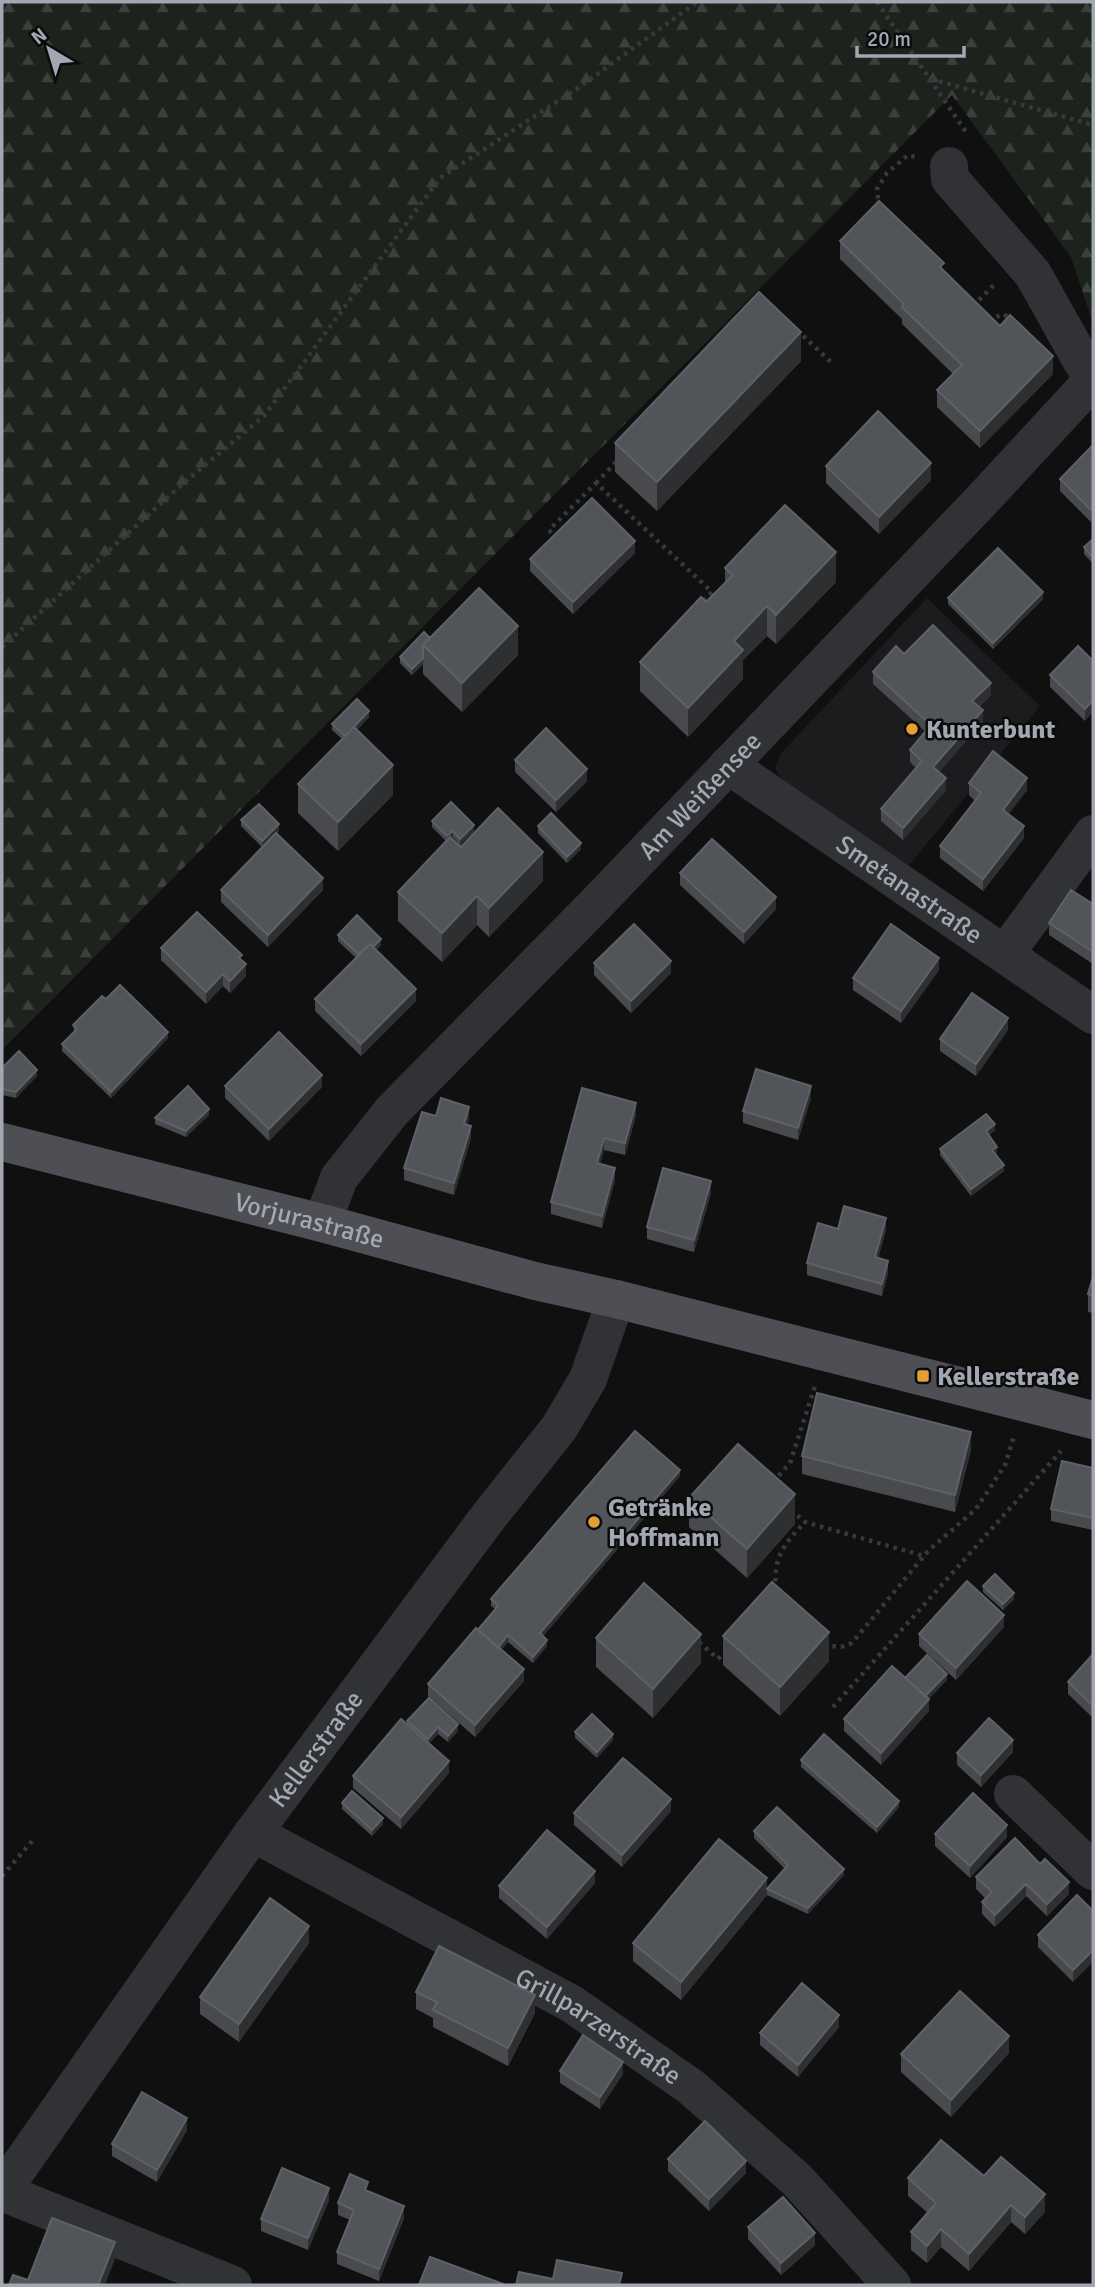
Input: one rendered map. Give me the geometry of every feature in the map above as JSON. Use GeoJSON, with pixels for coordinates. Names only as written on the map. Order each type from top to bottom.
{"type":"FeatureCollection","features":[{"type":"Feature","properties":{"kind":"main road","name":"Vorjurastraße"},"geometry":{"type":"LineString","coordinates":[[2,1142],[323,1223],[535,1281],[1092,1419]]}},
{"type":"Feature","properties":{"kind":"street"},"geometry":{"type":"LineString","coordinates":[[949,166],[950,179],[1033,274],[1093,378]]}},
{"type":"Feature","properties":{"kind":"street","name":"Am Weißensee"},"geometry":{"type":"LineString","coordinates":[[323,1223],[339,1178],[392,1111],[586,914],[981,501],[1093,378]]}},
{"type":"Feature","properties":{"kind":"street","name":"Smetanastraße"},"geometry":{"type":"LineString","coordinates":[[728,765],[1093,1016]]}},
{"type":"Feature","properties":{"kind":"street"},"geometry":{"type":"LineString","coordinates":[[1005,954],[1093,834]]}},
{"type":"Feature","properties":{"kind":"street","name":"Kellerstraße"},"geometry":{"type":"LineString","coordinates":[[2,2191],[253,1833],[489,1516],[559,1428],[588,1379],[616,1299]]}},
{"type":"Feature","properties":{"kind":"street"},"geometry":{"type":"LineString","coordinates":[[1013,1794],[1093,1871]]}},
{"type":"Feature","properties":{"kind":"street","name":"Grillparzerstraße"},"geometry":{"type":"LineString","coordinates":[[253,1833],[572,2004],[691,2087],[797,2180],[892,2285]]}},
{"type":"Feature","properties":{"kind":"street"},"geometry":{"type":"LineString","coordinates":[[2,2191],[233,2285]]}},
{"type":"Feature","properties":{"kind":"path"},"geometry":{"type":"LineString","coordinates":[[2,647],[186,481],[264,416],[440,178],[579,88],[697,2]]}},
{"type":"Feature","properties":{"kind":"path"},"geometry":{"type":"LineString","coordinates":[[877,2],[967,132],[949,166],[908,156],[887,173],[877,189],[879,207],[889,216]]}},
{"type":"Feature","properties":{"kind":"path"},"geometry":{"type":"LineString","coordinates":[[930,79],[1093,125]]}},
{"type":"Feature","properties":{"kind":"path"},"geometry":{"type":"LineString","coordinates":[[966,294],[990,319],[1004,314],[1014,324]]}},
{"type":"Feature","properties":{"kind":"path"},"geometry":{"type":"LineString","coordinates":[[788,321],[834,365]]}},
{"type":"Feature","properties":{"kind":"path"},"geometry":{"type":"LineString","coordinates":[[560,542],[549,530],[623,455]]}},
{"type":"Feature","properties":{"kind":"path"},"geometry":{"type":"LineString","coordinates":[[596,483],[712,592],[693,611]]}},
{"type":"Feature","properties":{"kind":"path"},"geometry":{"type":"LineString","coordinates":[[767,1490],[790,1463],[826,1351]]}},
{"type":"Feature","properties":{"kind":"path"},"geometry":{"type":"LineString","coordinates":[[820,1643],[828,1647],[841,1647],[852,1643],[924,1556],[976,1509],[991,1489],[1012,1448],[1019,1401]]}},
{"type":"Feature","properties":{"kind":"path"},"geometry":{"type":"LineString","coordinates":[[833,1707],[1092,1419]]}},
{"type":"Feature","properties":{"kind":"path"},"geometry":{"type":"LineString","coordinates":[[786,1506],[805,1522],[924,1556]]}},
{"type":"Feature","properties":{"kind":"path"},"geometry":{"type":"LineString","coordinates":[[777,1593],[775,1573],[778,1556],[805,1522]]}},
{"type":"Feature","properties":{"kind":"path"},"geometry":{"type":"LineString","coordinates":[[691,1635],[718,1659],[727,1650]]}},
{"type":"Feature","properties":{"kind":"path"},"geometry":{"type":"LineString","coordinates":[[2,1876],[33,1840]]}},
{"type":"Feature","properties":{"kind":"shaded area","name":"Kunterbunt"},"geometry":{"type":"Polygon","coordinates":[[[927,598],[1040,706],[906,869],[786,788],[775,768],[782,752],[927,598]]]}},
{"type":"Feature","properties":{"kind":"green space"},"geometry":{"type":"Polygon","coordinates":[[[2,2],[1093,2],[1093,323],[1071,257],[952,95],[2,1050],[2,2]]]}},
{"type":"Feature","properties":{"kind":"building"},"geometry":{"type":"Polygon","coordinates":[[[879,201],[944,263],[940,267],[1000,326],[1010,315],[1053,356],[980,431],[937,390],[962,365],[840,241],[879,201]]]}},
{"type":"Feature","properties":{"kind":"building"},"geometry":{"type":"Polygon","coordinates":[[[759,292],[801,332],[657,482],[615,443],[759,292]]]}},
{"type":"Feature","properties":{"kind":"building"},"geometry":{"type":"Polygon","coordinates":[[[878,411],[931,463],[879,517],[826,466],[878,411]]]}},
{"type":"Feature","properties":{"kind":"building"},"geometry":{"type":"Polygon","coordinates":[[[1093,445],[1093,508],[1091,510],[1060,479],[1093,445]]]}},
{"type":"Feature","properties":{"kind":"building"},"geometry":{"type":"Polygon","coordinates":[[[592,498],[635,541],[573,602],[530,559],[592,498]]]}},
{"type":"Feature","properties":{"kind":"building"},"geometry":{"type":"Polygon","coordinates":[[[785,505],[836,552],[776,615],[767,606],[734,641],[743,650],[688,708],[640,662],[701,597],[706,602],[733,575],[725,568],[785,505]]]}},
{"type":"Feature","properties":{"kind":"building"},"geometry":{"type":"Polygon","coordinates":[[[1093,539],[1093,558],[1084,547],[1093,539]]]}},
{"type":"Feature","properties":{"kind":"building"},"geometry":{"type":"Polygon","coordinates":[[[998,548],[1043,592],[993,643],[948,598],[998,548]]]}},
{"type":"Feature","properties":{"kind":"building"},"geometry":{"type":"Polygon","coordinates":[[[479,588],[518,626],[462,683],[423,645],[479,588]]]}},
{"type":"Feature","properties":{"kind":"building"},"geometry":{"type":"Polygon","coordinates":[[[933,625],[991,683],[972,701],[983,710],[933,767],[946,778],[903,828],[881,809],[922,761],[910,750],[931,725],[873,672],[896,646],[904,654],[933,625]]]}},
{"type":"Feature","properties":{"kind":"building"},"geometry":{"type":"Polygon","coordinates":[[[424,632],[430,638],[423,645],[423,658],[412,669],[400,657],[424,632]]]}},
{"type":"Feature","properties":{"kind":"building"},"geometry":{"type":"Polygon","coordinates":[[[1078,646],[1093,661],[1093,700],[1085,709],[1050,675],[1078,646]]]}},
{"type":"Feature","properties":{"kind":"building"},"geometry":{"type":"Polygon","coordinates":[[[357,699],[369,711],[345,736],[332,724],[357,699]]]}},
{"type":"Feature","properties":{"kind":"building"},"geometry":{"type":"Polygon","coordinates":[[[354,727],[393,765],[338,822],[298,784],[354,727]]]}},
{"type":"Feature","properties":{"kind":"building"},"geometry":{"type":"Polygon","coordinates":[[[546,728],[587,769],[556,800],[515,760],[546,728]]]}},
{"type":"Feature","properties":{"kind":"building"},"geometry":{"type":"Polygon","coordinates":[[[993,751],[1027,778],[1003,810],[1024,826],[983,879],[940,846],[981,793],[969,783],[993,751]]]}},
{"type":"Feature","properties":{"kind":"building"},"geometry":{"type":"Polygon","coordinates":[[[451,802],[474,825],[460,839],[453,831],[447,836],[432,821],[451,802]]]}},
{"type":"Feature","properties":{"kind":"building"},"geometry":{"type":"Polygon","coordinates":[[[259,804],[279,824],[262,841],[241,820],[259,804]]]}},
{"type":"Feature","properties":{"kind":"building"},"geometry":{"type":"Polygon","coordinates":[[[498,808],[543,852],[489,908],[477,896],[442,933],[398,892],[450,837],[461,847],[498,808]]]}},
{"type":"Feature","properties":{"kind":"building"},"geometry":{"type":"Polygon","coordinates":[[[551,813],[581,843],[567,857],[538,826],[551,813]]]}},
{"type":"Feature","properties":{"kind":"building"},"geometry":{"type":"Polygon","coordinates":[[[276,833],[323,878],[268,935],[221,890],[276,833]]]}},
{"type":"Feature","properties":{"kind":"building"},"geometry":{"type":"Polygon","coordinates":[[[712,839],[776,897],[744,932],[680,873],[712,839]]]}},
{"type":"Feature","properties":{"kind":"building"},"geometry":{"type":"Polygon","coordinates":[[[1071,890],[1093,904],[1093,952],[1049,923],[1071,890]]]}},
{"type":"Feature","properties":{"kind":"building"},"geometry":{"type":"Polygon","coordinates":[[[197,912],[242,955],[239,958],[246,964],[230,981],[223,974],[206,992],[161,948],[197,912]]]}},
{"type":"Feature","properties":{"kind":"building"},"geometry":{"type":"Polygon","coordinates":[[[357,915],[381,939],[373,947],[370,944],[358,954],[338,935],[357,915]]]}},
{"type":"Feature","properties":{"kind":"building"},"geometry":{"type":"Polygon","coordinates":[[[634,924],[671,961],[631,1001],[594,963],[634,924]]]}},
{"type":"Feature","properties":{"kind":"building"},"geometry":{"type":"Polygon","coordinates":[[[891,924],[939,958],[901,1011],[853,978],[891,924]]]}},
{"type":"Feature","properties":{"kind":"building"},"geometry":{"type":"Polygon","coordinates":[[[370,944],[416,989],[361,1044],[315,999],[370,944]]]}},
{"type":"Feature","properties":{"kind":"building"},"geometry":{"type":"Polygon","coordinates":[[[120,985],[168,1032],[111,1092],[62,1044],[77,1029],[73,1025],[102,996],[106,999],[120,985]]]}},
{"type":"Feature","properties":{"kind":"building"},"geometry":{"type":"Polygon","coordinates":[[[972,993],[1008,1018],[976,1064],[940,1039],[972,993]]]}},
{"type":"Feature","properties":{"kind":"building"},"geometry":{"type":"Polygon","coordinates":[[[279,1032],[322,1075],[269,1129],[225,1086],[279,1032]]]}},
{"type":"Feature","properties":{"kind":"building"},"geometry":{"type":"Polygon","coordinates":[[[19,1051],[37,1070],[16,1092],[2,1089],[2,1068],[19,1051]]]}},
{"type":"Feature","properties":{"kind":"building"},"geometry":{"type":"Polygon","coordinates":[[[756,1069],[811,1086],[798,1128],[743,1111],[756,1069]]]}},
{"type":"Feature","properties":{"kind":"building"},"geometry":{"type":"Polygon","coordinates":[[[188,1086],[209,1109],[186,1131],[155,1118],[188,1086]]]}},
{"type":"Feature","properties":{"kind":"building"},"geometry":{"type":"Polygon","coordinates":[[[582,1088],[636,1103],[625,1143],[604,1138],[597,1163],[615,1168],[602,1216],[551,1202],[582,1088]]]}},
{"type":"Feature","properties":{"kind":"building"},"geometry":{"type":"Polygon","coordinates":[[[441,1098],[469,1107],[464,1124],[471,1126],[454,1183],[404,1168],[422,1112],[436,1116],[441,1098]]]}},
{"type":"Feature","properties":{"kind":"building"},"geometry":{"type":"Polygon","coordinates":[[[986,1114],[995,1124],[986,1131],[997,1147],[992,1150],[1004,1165],[971,1189],[940,1149],[986,1114]]]}},
{"type":"Feature","properties":{"kind":"building"},"geometry":{"type":"Polygon","coordinates":[[[663,1168],[711,1181],[694,1240],[647,1227],[663,1168]]]}},
{"type":"Feature","properties":{"kind":"building"},"geometry":{"type":"Polygon","coordinates":[[[844,1206],[886,1218],[875,1257],[888,1261],[882,1284],[807,1263],[818,1223],[838,1229],[844,1206]]]}},
{"type":"Feature","properties":{"kind":"building"},"geometry":{"type":"Polygon","coordinates":[[[1093,1277],[1093,1296],[1088,1294],[1093,1277]]]}},
{"type":"Feature","properties":{"kind":"building"},"geometry":{"type":"Polygon","coordinates":[[[817,1393],[971,1432],[955,1495],[802,1456],[817,1393]]]}},
{"type":"Feature","properties":{"kind":"building"},"geometry":{"type":"Polygon","coordinates":[[[635,1431],[680,1470],[540,1633],[547,1640],[533,1657],[508,1635],[498,1648],[478,1630],[498,1606],[491,1599],[635,1431]]]}},
{"type":"Feature","properties":{"kind":"building"},"geometry":{"type":"Polygon","coordinates":[[[738,1444],[795,1494],[747,1549],[689,1498],[738,1444]]]}},
{"type":"Feature","properties":{"kind":"building"},"geometry":{"type":"Polygon","coordinates":[[[1062,1461],[1093,1468],[1093,1518],[1051,1509],[1062,1461]]]}},
{"type":"Feature","properties":{"kind":"building"},"geometry":{"type":"Polygon","coordinates":[[[995,1574],[1014,1593],[1003,1604],[983,1586],[995,1574]]]}},
{"type":"Feature","properties":{"kind":"building"},"geometry":{"type":"Polygon","coordinates":[[[967,1581],[1004,1615],[956,1668],[919,1634],[967,1581]]]}},
{"type":"Feature","properties":{"kind":"building"},"geometry":{"type":"Polygon","coordinates":[[[772,1582],[829,1632],[780,1687],[723,1636],[772,1582]]]}},
{"type":"Feature","properties":{"kind":"building"},"geometry":{"type":"Polygon","coordinates":[[[644,1583],[701,1634],[653,1689],[596,1638],[644,1583]]]}},
{"type":"Feature","properties":{"kind":"building"},"geometry":{"type":"Polygon","coordinates":[[[476,1628],[524,1669],[475,1725],[428,1684],[476,1628]]]}},
{"type":"Feature","properties":{"kind":"building"},"geometry":{"type":"Polygon","coordinates":[[[1093,1654],[1093,1706],[1068,1682],[1093,1654]]]}},
{"type":"Feature","properties":{"kind":"building"},"geometry":{"type":"Polygon","coordinates":[[[927,1655],[947,1674],[925,1696],[905,1678],[927,1655]]]}},
{"type":"Feature","properties":{"kind":"building"},"geometry":{"type":"Polygon","coordinates":[[[892,1666],[929,1699],[881,1753],[844,1719],[892,1666]]]}},
{"type":"Feature","properties":{"kind":"building"},"geometry":{"type":"Polygon","coordinates":[[[429,1698],[458,1724],[448,1736],[438,1727],[428,1739],[407,1721],[429,1698]]]}},
{"type":"Feature","properties":{"kind":"building"},"geometry":{"type":"Polygon","coordinates":[[[592,1714],[613,1734],[597,1752],[575,1732],[592,1714]]]}},
{"type":"Feature","properties":{"kind":"building"},"geometry":{"type":"Polygon","coordinates":[[[989,1718],[1013,1740],[981,1775],[957,1753],[989,1718]]]}},
{"type":"Feature","properties":{"kind":"building"},"geometry":{"type":"Polygon","coordinates":[[[401,1719],[449,1761],[401,1817],[353,1776],[401,1719]]]}},
{"type":"Feature","properties":{"kind":"building"},"geometry":{"type":"Polygon","coordinates":[[[824,1734],[899,1801],[877,1827],[801,1760],[824,1734]]]}},
{"type":"Feature","properties":{"kind":"building"},"geometry":{"type":"Polygon","coordinates":[[[623,1758],[671,1799],[622,1855],[574,1813],[623,1758]]]}},
{"type":"Feature","properties":{"kind":"building"},"geometry":{"type":"Polygon","coordinates":[[[352,1791],[383,1818],[372,1830],[342,1803],[352,1791]]]}},
{"type":"Feature","properties":{"kind":"building"},"geometry":{"type":"Polygon","coordinates":[[[973,1793],[1007,1825],[970,1866],[935,1834],[973,1793]]]}},
{"type":"Feature","properties":{"kind":"building"},"geometry":{"type":"Polygon","coordinates":[[[777,1807],[844,1869],[808,1908],[767,1889],[788,1865],[754,1831],[777,1807]]]}},
{"type":"Feature","properties":{"kind":"building"},"geometry":{"type":"Polygon","coordinates":[[[547,1830],[595,1871],[547,1927],[499,1886],[547,1830]]]}},
{"type":"Feature","properties":{"kind":"building"},"geometry":{"type":"Polygon","coordinates":[[[1015,1838],[1040,1864],[1045,1859],[1069,1882],[1047,1904],[1026,1884],[995,1915],[982,1902],[992,1892],[976,1877],[1015,1838]]]}},
{"type":"Feature","properties":{"kind":"building"},"geometry":{"type":"Polygon","coordinates":[[[719,1839],[767,1878],[681,1982],[633,1943],[719,1839]]]}},
{"type":"Feature","properties":{"kind":"building"},"geometry":{"type":"Polygon","coordinates":[[[1077,1895],[1093,1911],[1093,1950],[1073,1970],[1038,1935],[1077,1895]]]}},
{"type":"Feature","properties":{"kind":"building"},"geometry":{"type":"Polygon","coordinates":[[[270,1898],[309,1926],[239,2024],[200,1997],[270,1898]]]}},
{"type":"Feature","properties":{"kind":"building"},"geometry":{"type":"Polygon","coordinates":[[[439,1946],[535,1995],[508,2048],[433,2010],[437,2002],[416,1992],[439,1946]]]}},
{"type":"Feature","properties":{"kind":"building"},"geometry":{"type":"Polygon","coordinates":[[[802,1983],[839,2015],[798,2065],[760,2033],[802,1983]]]}},
{"type":"Feature","properties":{"kind":"building"},"geometry":{"type":"Polygon","coordinates":[[[960,1991],[1009,2036],[951,2100],[901,2054],[960,1991]]]}},
{"type":"Feature","properties":{"kind":"building"},"geometry":{"type":"Polygon","coordinates":[[[583,2035],[623,2062],[600,2097],[560,2071],[583,2035]]]}},
{"type":"Feature","properties":{"kind":"building"},"geometry":{"type":"Polygon","coordinates":[[[142,2092],[187,2118],[157,2170],[112,2144],[142,2092]]]}},
{"type":"Feature","properties":{"kind":"building"},"geometry":{"type":"Polygon","coordinates":[[[705,2121],[746,2161],[709,2199],[668,2159],[705,2121]]]}},
{"type":"Feature","properties":{"kind":"building"},"geometry":{"type":"Polygon","coordinates":[[[941,2140],[984,2176],[1001,2157],[1045,2194],[1025,2217],[1011,2205],[969,2254],[941,2229],[927,2246],[911,2232],[936,2203],[908,2178],[941,2140]]]}},
{"type":"Feature","properties":{"kind":"building"},"geometry":{"type":"Polygon","coordinates":[[[282,2168],[329,2188],[308,2238],[261,2219],[282,2168]]]}},
{"type":"Feature","properties":{"kind":"building"},"geometry":{"type":"Polygon","coordinates":[[[350,2174],[368,2182],[365,2190],[404,2206],[379,2269],[337,2252],[354,2210],[338,2203],[350,2174]]]}},
{"type":"Feature","properties":{"kind":"building"},"geometry":{"type":"Polygon","coordinates":[[[783,2197],[815,2233],[781,2263],[748,2227],[783,2197]]]}},
{"type":"Feature","properties":{"kind":"building"},"geometry":{"type":"Polygon","coordinates":[[[52,2218],[115,2242],[98,2285],[9,2285],[13,2275],[28,2280],[52,2218]]]}},
{"type":"Feature","properties":{"kind":"building"},"geometry":{"type":"Polygon","coordinates":[[[430,2257],[503,2284],[419,2285],[430,2257]]]}},
{"type":"Feature","properties":{"kind":"building"},"geometry":{"type":"Polygon","coordinates":[[[557,2260],[622,2273],[619,2285],[516,2285],[519,2272],[553,2279],[557,2260]]]}},
{"type":"Feature","properties":{"kind":"place","name":"Kunterbunt"},"geometry":{"type":"Point","coordinates":[912,729]}},
{"type":"Feature","properties":{"kind":"place","name":"Kellerstraße"},"geometry":{"type":"Point","coordinates":[923,1376]}},
{"type":"Feature","properties":{"kind":"place","name":"Getränke Hoffmann"},"geometry":{"type":"Point","coordinates":[594,1522]}}]}
